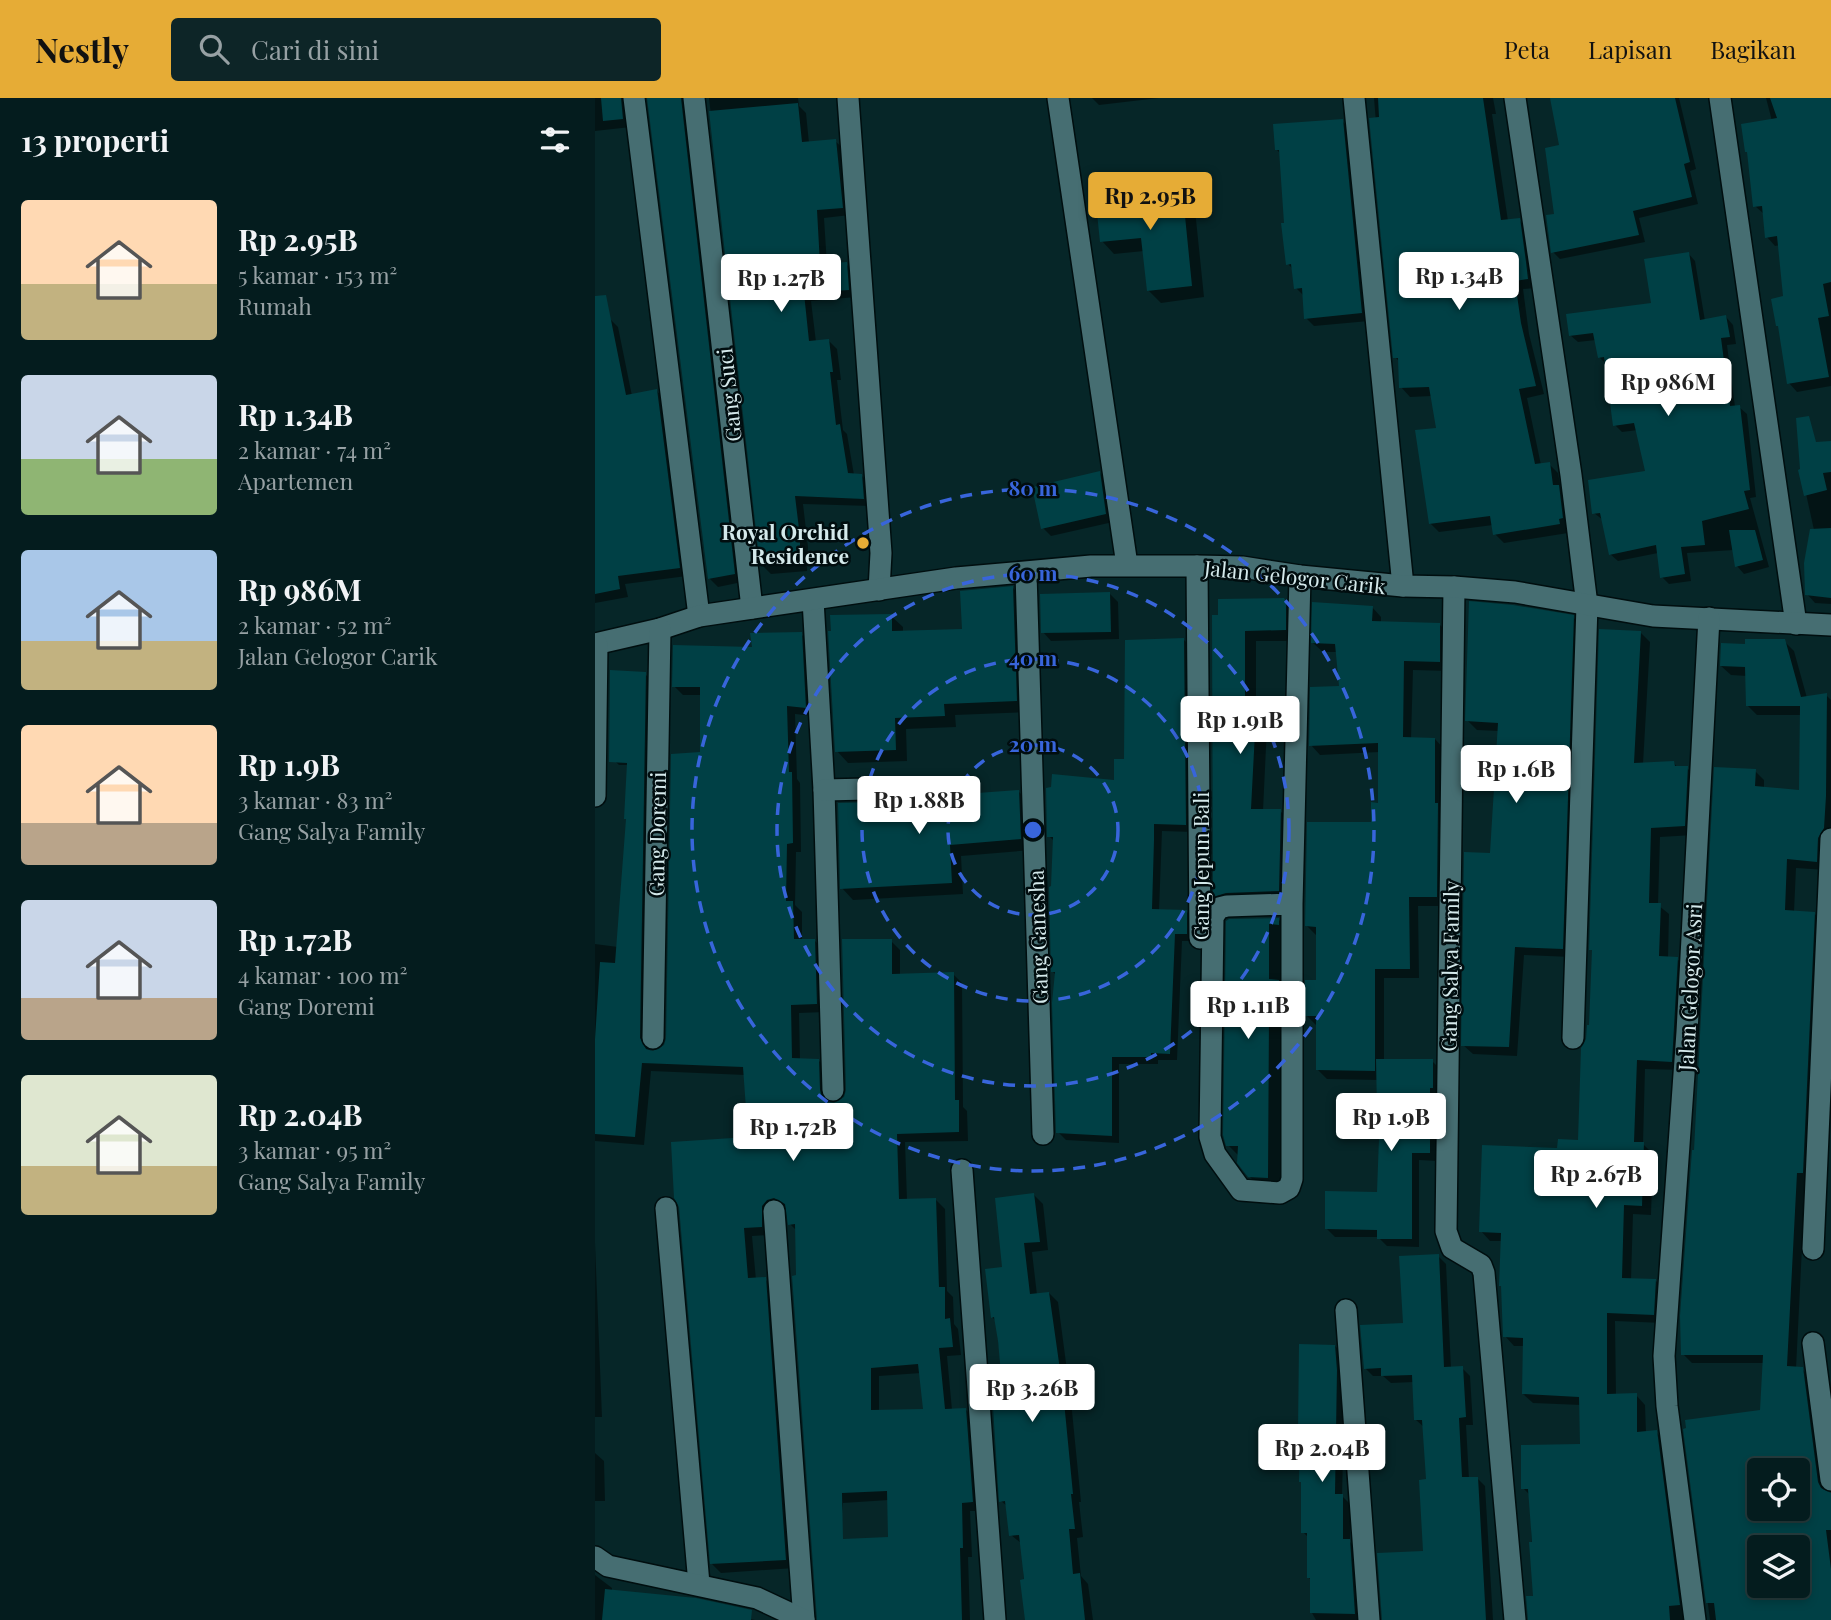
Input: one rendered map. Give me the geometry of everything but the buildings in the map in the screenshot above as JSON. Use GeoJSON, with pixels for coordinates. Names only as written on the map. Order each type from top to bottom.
{"type":"FeatureCollection","features":[{"type":"Feature","properties":{"kind":"street"},"geometry":{"type":"LineString","coordinates":[[634,98],[699,616]]}},
{"type":"Feature","properties":{"kind":"street","name":"Gang Suci"},"geometry":{"type":"LineString","coordinates":[[694,98],[752,608]]}},
{"type":"Feature","properties":{"kind":"street"},"geometry":{"type":"LineString","coordinates":[[848,98],[881,553],[879,590]]}},
{"type":"Feature","properties":{"kind":"street"},"geometry":{"type":"LineString","coordinates":[[1058,98],[1127,565]]}},
{"type":"Feature","properties":{"kind":"street"},"geometry":{"type":"LineString","coordinates":[[1354,98],[1403,586]]}},
{"type":"Feature","properties":{"kind":"street"},"geometry":{"type":"LineString","coordinates":[[1515,98],[1571,475],[1587,605],[1573,1038]]}},
{"type":"Feature","properties":{"kind":"street"},"geometry":{"type":"LineString","coordinates":[[1720,98],[1796,624]]}},
{"type":"Feature","properties":{"kind":"street","name":"Jalan Gelogor Carik"},"geometry":{"type":"LineString","coordinates":[[596,644],[660,629],[699,616],[752,608],[956,578],[1127,565],[1242,567],[1300,576],[1403,586],[1515,592],[1653,616],[1831,625]]}},
{"type":"Feature","properties":{"kind":"street","name":"Gang Jepun Bali"},"geometry":{"type":"LineString","coordinates":[[1197,566],[1201,888],[1197,1124]]}},
{"type":"Feature","properties":{"kind":"street","name":"Gang Ganesha"},"geometry":{"type":"LineString","coordinates":[[1025,573],[1043,1134]]}},
{"type":"Feature","properties":{"kind":"street"},"geometry":{"type":"LineString","coordinates":[[1292,904],[1227,906],[1219,908],[1213,917],[1210,1137],[1215,1154],[1241,1190],[1280,1193],[1289,1188],[1292,1179],[1292,904],[1300,576]]}},
{"type":"Feature","properties":{"kind":"street","name":"Gang Salya Family"},"geometry":{"type":"LineString","coordinates":[[1454,587],[1446,1231],[1452,1248],[1481,1265],[1484,1273],[1515,1620]]}},
{"type":"Feature","properties":{"kind":"street"},"geometry":{"type":"LineString","coordinates":[[813,600],[824,790],[833,1090]]}},
{"type":"Feature","properties":{"kind":"street","name":"Jalan Gelogor Asri"},"geometry":{"type":"LineString","coordinates":[[1695,1620],[1667,1406],[1664,1356],[1687,1032],[1709,618]]}},
{"type":"Feature","properties":{"kind":"street","name":"Gang Doremi"},"geometry":{"type":"LineString","coordinates":[[653,1038],[660,629]]}},
{"type":"Feature","properties":{"kind":"street"},"geometry":{"type":"LineString","coordinates":[[595,796],[596,644]]}},
{"type":"Feature","properties":{"kind":"street"},"geometry":{"type":"LineString","coordinates":[[824,790],[911,788]]}},
{"type":"Feature","properties":{"kind":"street"},"geometry":{"type":"LineString","coordinates":[[1813,1249],[1831,839]]}},
{"type":"Feature","properties":{"kind":"street"},"geometry":{"type":"LineString","coordinates":[[962,1170],[995,1620]]}},
{"type":"Feature","properties":{"kind":"street"},"geometry":{"type":"LineString","coordinates":[[666,1208],[699,1584]]}},
{"type":"Feature","properties":{"kind":"street"},"geometry":{"type":"LineString","coordinates":[[595,1557],[608,1566],[757,1598],[804,1620],[774,1211]]}},
{"type":"Feature","properties":{"kind":"street"},"geometry":{"type":"LineString","coordinates":[[1346,1310],[1369,1620]]}},
{"type":"Feature","properties":{"kind":"street"},"geometry":{"type":"LineString","coordinates":[[1813,1343],[1831,1480]]}},
{"type":"Feature","properties":{"kind":"place","name":"Royal Orchid Residence"},"geometry":{"type":"Point","coordinates":[863,543]}}]}
